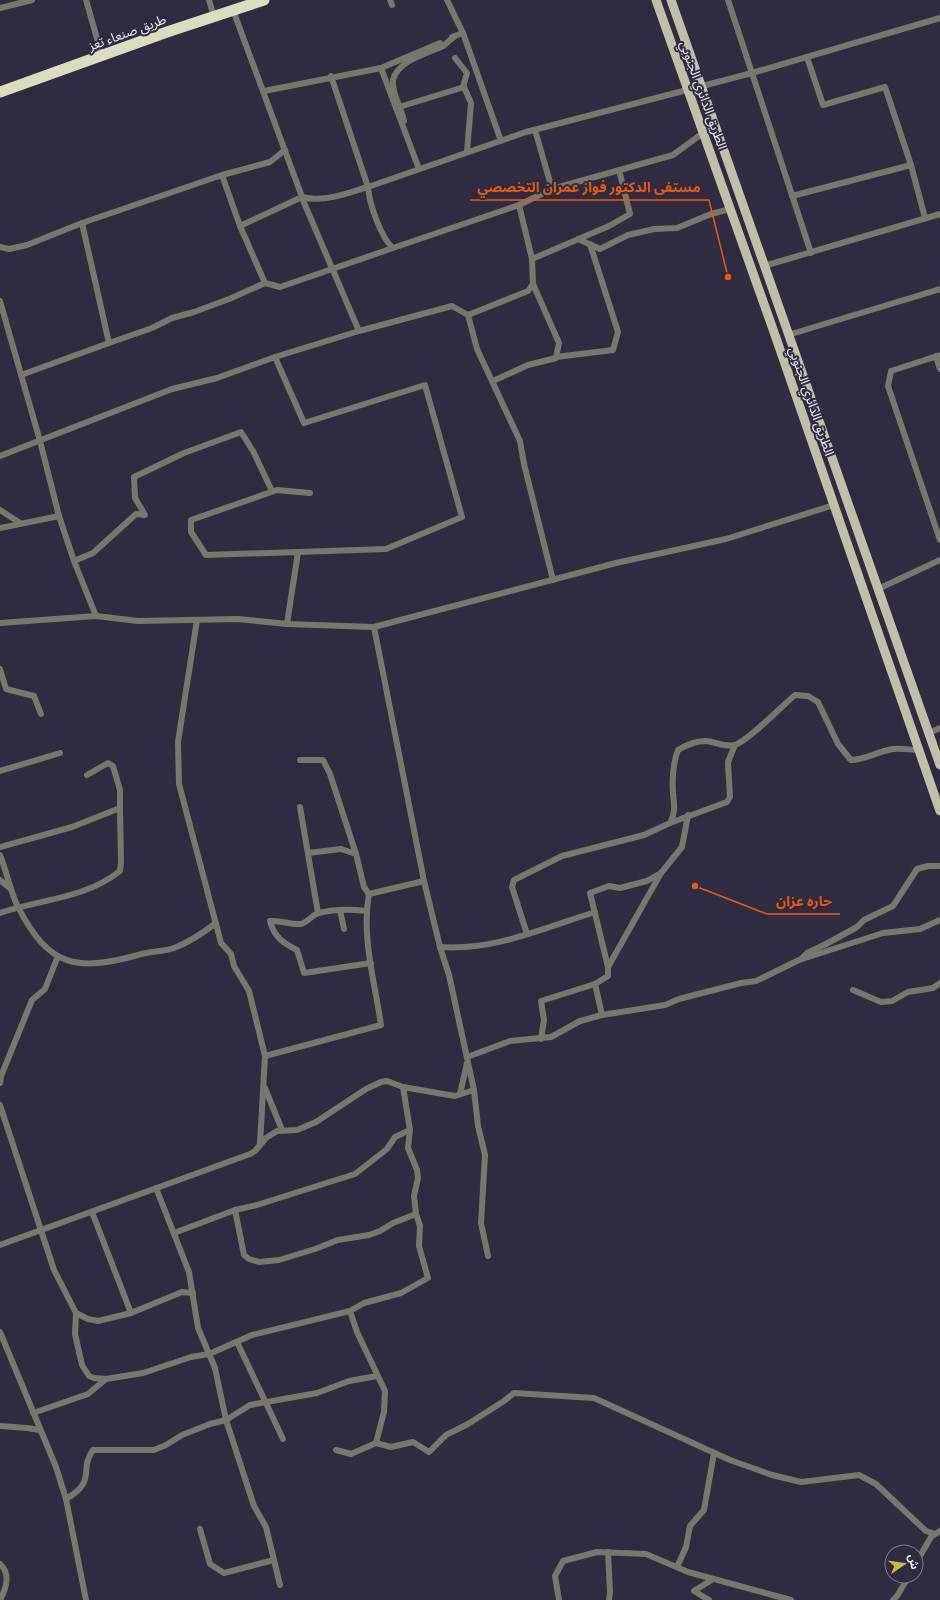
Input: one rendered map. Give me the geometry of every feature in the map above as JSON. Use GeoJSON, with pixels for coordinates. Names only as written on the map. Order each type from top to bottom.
{"type":"FeatureCollection","features":[{"type":"Feature","properties":{"kind":"highway","name":"طريق صنعاء تعز"},"geometry":{"type":"LineString","coordinates":[[0,92],[264,0]]}},
{"type":"Feature","properties":{"kind":"main road","name":"الطريق الدائري الجنوبي"},"geometry":{"type":"LineString","coordinates":[[656,0],[940,811]]}},
{"type":"Feature","properties":{"kind":"main road","name":"الطريق الدائري الجنوبي"},"geometry":{"type":"LineString","coordinates":[[671,0],[940,765]]}},
{"type":"Feature","properties":{"kind":"street"},"geometry":{"type":"LineString","coordinates":[[0,8],[32,0]]}},
{"type":"Feature","properties":{"kind":"street"},"geometry":{"type":"LineString","coordinates":[[86,0],[102,56]]}},
{"type":"Feature","properties":{"kind":"street"},"geometry":{"type":"LineString","coordinates":[[209,0],[214,17]]}},
{"type":"Feature","properties":{"kind":"street"},"geometry":{"type":"LineString","coordinates":[[447,0],[463,33],[501,141]]}},
{"type":"Feature","properties":{"kind":"street"},"geometry":{"type":"LineString","coordinates":[[728,0],[811,253]]}},
{"type":"Feature","properties":{"kind":"street"},"geometry":{"type":"LineString","coordinates":[[233,10],[302,197],[318,236],[334,269],[359,331]]}},
{"type":"Feature","properties":{"kind":"street"},"geometry":{"type":"LineString","coordinates":[[240,226],[302,197],[309,199],[328,198],[535,130],[752,73],[940,18]]}},
{"type":"Feature","properties":{"kind":"street"},"geometry":{"type":"LineString","coordinates":[[264,91],[331,76],[381,68],[463,33]]}},
{"type":"Feature","properties":{"kind":"street"},"geometry":{"type":"LineString","coordinates":[[419,169],[396,100],[393,80],[402,65],[444,45],[455,36]]}},
{"type":"Feature","properties":{"kind":"street"},"geometry":{"type":"LineString","coordinates":[[807,57],[823,105],[885,87],[911,165],[925,218]]}},
{"type":"Feature","properties":{"kind":"street"},"geometry":{"type":"LineString","coordinates":[[455,58],[466,73],[463,87],[471,103],[468,152]]}},
{"type":"Feature","properties":{"kind":"street"},"geometry":{"type":"LineString","coordinates":[[381,68],[399,108]]}},
{"type":"Feature","properties":{"kind":"street"},"geometry":{"type":"LineString","coordinates":[[331,76],[368,186],[369,197],[387,242],[394,248]]}},
{"type":"Feature","properties":{"kind":"street"},"geometry":{"type":"LineString","coordinates":[[399,108],[463,87]]}},
{"type":"Feature","properties":{"kind":"street"},"geometry":{"type":"LineString","coordinates":[[535,130],[552,189]]}},
{"type":"Feature","properties":{"kind":"street"},"geometry":{"type":"LineString","coordinates":[[21,375],[152,328],[172,318],[194,312],[229,299],[265,283],[280,287],[519,205],[552,189],[673,155],[703,132]]}},
{"type":"Feature","properties":{"kind":"street"},"geometry":{"type":"LineString","coordinates":[[0,247],[9,249],[27,245],[82,223],[222,175],[270,162],[285,150]]}},
{"type":"Feature","properties":{"kind":"street"},"geometry":{"type":"LineString","coordinates":[[792,196],[911,165]]}},
{"type":"Feature","properties":{"kind":"street"},"geometry":{"type":"LineString","coordinates":[[532,258],[609,226],[630,214],[619,170]]}},
{"type":"Feature","properties":{"kind":"street"},"geometry":{"type":"LineString","coordinates":[[222,175],[240,226],[265,283]]}},
{"type":"Feature","properties":{"kind":"street"},"geometry":{"type":"LineString","coordinates":[[519,205],[532,258],[533,284],[559,343],[556,357]]}},
{"type":"Feature","properties":{"kind":"street"},"geometry":{"type":"LineString","coordinates":[[578,238],[600,249],[628,236],[654,229],[677,228],[711,214],[730,209]]}},
{"type":"Feature","properties":{"kind":"street"},"geometry":{"type":"LineString","coordinates":[[764,266],[940,214]]}},
{"type":"Feature","properties":{"kind":"street"},"geometry":{"type":"LineString","coordinates":[[82,223],[109,343]]}},
{"type":"Feature","properties":{"kind":"street"},"geometry":{"type":"LineString","coordinates":[[493,381],[528,365],[556,357],[613,350],[618,332],[590,244]]}},
{"type":"Feature","properties":{"kind":"street"},"geometry":{"type":"LineString","coordinates":[[468,315],[528,291],[533,284]]}},
{"type":"Feature","properties":{"kind":"street"},"geometry":{"type":"LineString","coordinates":[[788,335],[940,289]]}},
{"type":"Feature","properties":{"kind":"street"},"geometry":{"type":"LineString","coordinates":[[0,300],[40,441],[59,516],[74,561],[96,616]]}},
{"type":"Feature","properties":{"kind":"street"},"geometry":{"type":"LineString","coordinates":[[0,456],[172,389],[217,378],[275,356],[359,331],[452,306],[468,315],[476,349],[493,381],[520,440],[524,464],[553,580]]}},
{"type":"Feature","properties":{"kind":"street"},"geometry":{"type":"LineString","coordinates":[[940,369],[938,355],[891,371],[888,386],[940,540]]}},
{"type":"Feature","properties":{"kind":"street"},"geometry":{"type":"LineString","coordinates":[[275,356],[304,423],[425,385],[462,517],[386,549],[206,555],[192,532],[191,520],[272,491],[277,490],[310,493]]}},
{"type":"Feature","properties":{"kind":"street"},"geometry":{"type":"LineString","coordinates":[[74,561],[93,553],[136,514],[145,515],[135,498],[134,477],[184,453],[241,432],[253,451],[272,491]]}},
{"type":"Feature","properties":{"kind":"street"},"geometry":{"type":"LineString","coordinates":[[0,623],[96,616],[138,621],[238,619],[287,624],[374,627],[616,563],[726,539],[834,505]]}},
{"type":"Feature","properties":{"kind":"street"},"geometry":{"type":"LineString","coordinates":[[0,510],[20,523]]}},
{"type":"Feature","properties":{"kind":"street"},"geometry":{"type":"LineString","coordinates":[[0,528],[59,516]]}},
{"type":"Feature","properties":{"kind":"street"},"geometry":{"type":"LineString","coordinates":[[287,624],[298,552]]}},
{"type":"Feature","properties":{"kind":"street"},"geometry":{"type":"LineString","coordinates":[[878,589],[940,560]]}},
{"type":"Feature","properties":{"kind":"street"},"geometry":{"type":"LineString","coordinates":[[197,620],[178,742],[179,784],[221,943],[231,954],[234,966],[249,991],[265,1056],[265,1086],[260,1144]]}},
{"type":"Feature","properties":{"kind":"street"},"geometry":{"type":"LineString","coordinates":[[374,627],[424,881],[440,947],[449,975],[474,1090],[478,1126],[485,1156],[481,1223],[488,1256]]}},
{"type":"Feature","properties":{"kind":"street"},"geometry":{"type":"LineString","coordinates":[[0,669],[3,689],[34,696],[41,714]]}},
{"type":"Feature","properties":{"kind":"street"},"geometry":{"type":"LineString","coordinates":[[670,823],[675,811],[673,775],[674,760],[678,750],[690,743],[705,741],[722,745],[735,745],[749,736],[795,695],[808,696],[818,702],[838,744],[851,760],[860,760],[871,755],[894,749],[919,750]]}},
{"type":"Feature","properties":{"kind":"street"},"geometry":{"type":"LineString","coordinates":[[929,733],[940,728]]}},
{"type":"Feature","properties":{"kind":"street"},"geometry":{"type":"LineString","coordinates":[[527,934],[512,887],[514,880],[562,856],[644,835],[688,815],[727,802],[730,797],[728,762],[735,745]]}},
{"type":"Feature","properties":{"kind":"street"},"geometry":{"type":"LineString","coordinates":[[0,771],[60,753]]}},
{"type":"Feature","properties":{"kind":"street"},"geometry":{"type":"LineString","coordinates":[[265,1056],[381,1025],[371,963],[366,911],[369,894],[364,887],[356,854],[330,774],[323,760],[300,760]]}},
{"type":"Feature","properties":{"kind":"street"},"geometry":{"type":"LineString","coordinates":[[0,913],[18,907],[71,896],[110,879],[120,871],[120,790],[113,766],[108,764],[87,775]]}},
{"type":"Feature","properties":{"kind":"street"},"geometry":{"type":"LineString","coordinates":[[300,807],[318,913]]}},
{"type":"Feature","properties":{"kind":"street"},"geometry":{"type":"LineString","coordinates":[[0,847],[72,827],[120,808]]}},
{"type":"Feature","properties":{"kind":"street"},"geometry":{"type":"LineString","coordinates":[[608,967],[661,873],[682,846],[688,815]]}},
{"type":"Feature","properties":{"kind":"street"},"geometry":{"type":"LineString","coordinates":[[308,853],[341,849],[356,854]]}},
{"type":"Feature","properties":{"kind":"street"},"geometry":{"type":"LineString","coordinates":[[0,855],[18,907],[47,950],[66,961],[87,965],[119,960],[146,952],[173,948],[193,940],[216,924]]}},
{"type":"Feature","properties":{"kind":"street"},"geometry":{"type":"LineString","coordinates":[[799,960],[806,953],[826,944],[857,927],[864,920],[893,906],[917,869],[928,866],[940,866]]}},
{"type":"Feature","properties":{"kind":"street"},"geometry":{"type":"LineString","coordinates":[[541,1039],[544,1020],[541,1001],[595,984],[608,976],[608,967],[590,892],[609,886],[620,888],[647,881],[661,873]]}},
{"type":"Feature","properties":{"kind":"street"},"geometry":{"type":"LineString","coordinates":[[0,880],[11,889]]}},
{"type":"Feature","properties":{"kind":"street"},"geometry":{"type":"LineString","coordinates":[[369,894],[424,881]]}},
{"type":"Feature","properties":{"kind":"street"},"geometry":{"type":"LineString","coordinates":[[340,910],[344,929]]}},
{"type":"Feature","properties":{"kind":"street"},"geometry":{"type":"LineString","coordinates":[[366,911],[340,910],[318,913],[301,924],[278,920],[270,921],[273,932],[281,941],[297,950],[304,973],[371,963]]}},
{"type":"Feature","properties":{"kind":"street"},"geometry":{"type":"LineString","coordinates":[[440,947],[460,948],[502,942],[595,912]]}},
{"type":"Feature","properties":{"kind":"street"},"geometry":{"type":"LineString","coordinates":[[467,1057],[510,1041],[550,1037],[580,1021],[602,1015],[665,1005],[679,999],[741,983],[756,981],[799,960],[883,933],[920,929],[940,920]]}},
{"type":"Feature","properties":{"kind":"street"},"geometry":{"type":"LineString","coordinates":[[0,1083],[0,1076],[32,1000],[45,989],[58,956]]}},
{"type":"Feature","properties":{"kind":"street"},"geometry":{"type":"LineString","coordinates":[[853,990],[881,1002],[892,1001],[908,992],[933,988],[940,983]]}},
{"type":"Feature","properties":{"kind":"street"},"geometry":{"type":"LineString","coordinates":[[595,984],[602,1015]]}},
{"type":"Feature","properties":{"kind":"street"},"geometry":{"type":"LineString","coordinates":[[460,1094],[467,1057]]}},
{"type":"Feature","properties":{"kind":"street"},"geometry":{"type":"LineString","coordinates":[[0,1245],[255,1152],[260,1144],[277,1132],[282,1130],[296,1130],[316,1122],[366,1089],[381,1082],[390,1082],[403,1087],[455,1096],[474,1090]]}},
{"type":"Feature","properties":{"kind":"street"},"geometry":{"type":"LineString","coordinates":[[265,1086],[282,1130]]}},
{"type":"Feature","properties":{"kind":"street"},"geometry":{"type":"LineString","coordinates":[[0,1105],[54,1270],[76,1313],[74,1334],[82,1365],[89,1376],[106,1379],[143,1373],[191,1357],[209,1354],[252,1335],[350,1311],[364,1303],[401,1293],[428,1278],[419,1246],[420,1226],[416,1214],[414,1196],[418,1178],[417,1170],[408,1148],[410,1130],[403,1087]]}},
{"type":"Feature","properties":{"kind":"street"},"geometry":{"type":"LineString","coordinates":[[174,1234],[235,1210],[257,1205],[355,1174],[387,1149],[395,1137],[410,1130]]}},
{"type":"Feature","properties":{"kind":"street"},"geometry":{"type":"LineString","coordinates":[[156,1188],[189,1272],[198,1328],[215,1368],[226,1420],[254,1506],[266,1526],[280,1585]]}},
{"type":"Feature","properties":{"kind":"street"},"geometry":{"type":"LineString","coordinates":[[235,1210],[244,1255],[249,1259],[259,1262],[279,1260],[338,1240],[368,1235],[416,1214]]}},
{"type":"Feature","properties":{"kind":"street"},"geometry":{"type":"LineString","coordinates":[[92,1212],[131,1313]]}},
{"type":"Feature","properties":{"kind":"street"},"geometry":{"type":"LineString","coordinates":[[76,1313],[88,1319],[98,1321],[131,1313],[161,1302],[174,1294],[182,1292],[193,1293]]}},
{"type":"Feature","properties":{"kind":"street"},"geometry":{"type":"LineString","coordinates":[[350,1311],[357,1332],[385,1391],[386,1398],[383,1421],[376,1443]]}},
{"type":"Feature","properties":{"kind":"street"},"geometry":{"type":"LineString","coordinates":[[0,1332],[56,1467],[66,1499],[86,1600]]}},
{"type":"Feature","properties":{"kind":"street"},"geometry":{"type":"LineString","coordinates":[[237,1342],[283,1440]]}},
{"type":"Feature","properties":{"kind":"street"},"geometry":{"type":"LineString","coordinates":[[66,1499],[76,1493],[85,1483],[89,1455],[93,1450],[154,1450],[166,1445],[182,1435],[210,1424],[226,1420],[250,1405],[265,1401],[317,1393],[349,1382],[377,1376]]}},
{"type":"Feature","properties":{"kind":"street"},"geometry":{"type":"LineString","coordinates":[[33,1413],[88,1394],[106,1379]]}},
{"type":"Feature","properties":{"kind":"street"},"geometry":{"type":"LineString","coordinates":[[336,1450],[351,1454],[376,1443],[391,1447],[413,1442],[429,1452],[446,1435],[468,1424],[514,1393],[520,1392],[594,1398],[714,1453],[772,1475],[801,1482],[859,1475],[876,1484],[926,1531],[938,1532]]}},
{"type":"Feature","properties":{"kind":"street"},"geometry":{"type":"LineString","coordinates":[[0,1426],[40,1430]]}},
{"type":"Feature","properties":{"kind":"street"},"geometry":{"type":"LineString","coordinates":[[677,1567],[686,1548],[690,1526],[704,1510],[714,1453]]}},
{"type":"Feature","properties":{"kind":"street"},"geometry":{"type":"LineString","coordinates":[[200,1529],[210,1564],[224,1572],[274,1560]]}},
{"type":"Feature","properties":{"kind":"street"},"geometry":{"type":"LineString","coordinates":[[924,1549],[931,1537],[938,1532]]}},
{"type":"Feature","properties":{"kind":"street"},"geometry":{"type":"LineString","coordinates":[[559,1600],[555,1576],[563,1561],[597,1552],[646,1554],[677,1567],[791,1600]]}},
{"type":"Feature","properties":{"kind":"street"},"geometry":{"type":"LineString","coordinates":[[608,1552],[610,1592],[608,1600]]}},
{"type":"Feature","properties":{"kind":"street"},"geometry":{"type":"LineString","coordinates":[[0,1564],[6,1575],[6,1589],[0,1600]]}},
{"type":"Feature","properties":{"kind":"street"},"geometry":{"type":"LineString","coordinates":[[709,1600],[694,1591],[713,1578]]}},
{"type":"Feature","properties":{"kind":"street"},"geometry":{"type":"LineString","coordinates":[[893,1600],[904,1584]]}},
{"type":"Feature","properties":{"kind":"place","name":"مستفى الدكتور فواز عمران التخصصي"},"geometry":{"type":"Point","coordinates":[728,277]}},
{"type":"Feature","properties":{"kind":"place","name":"حاره عزان"},"geometry":{"type":"Point","coordinates":[695,886]}}]}
